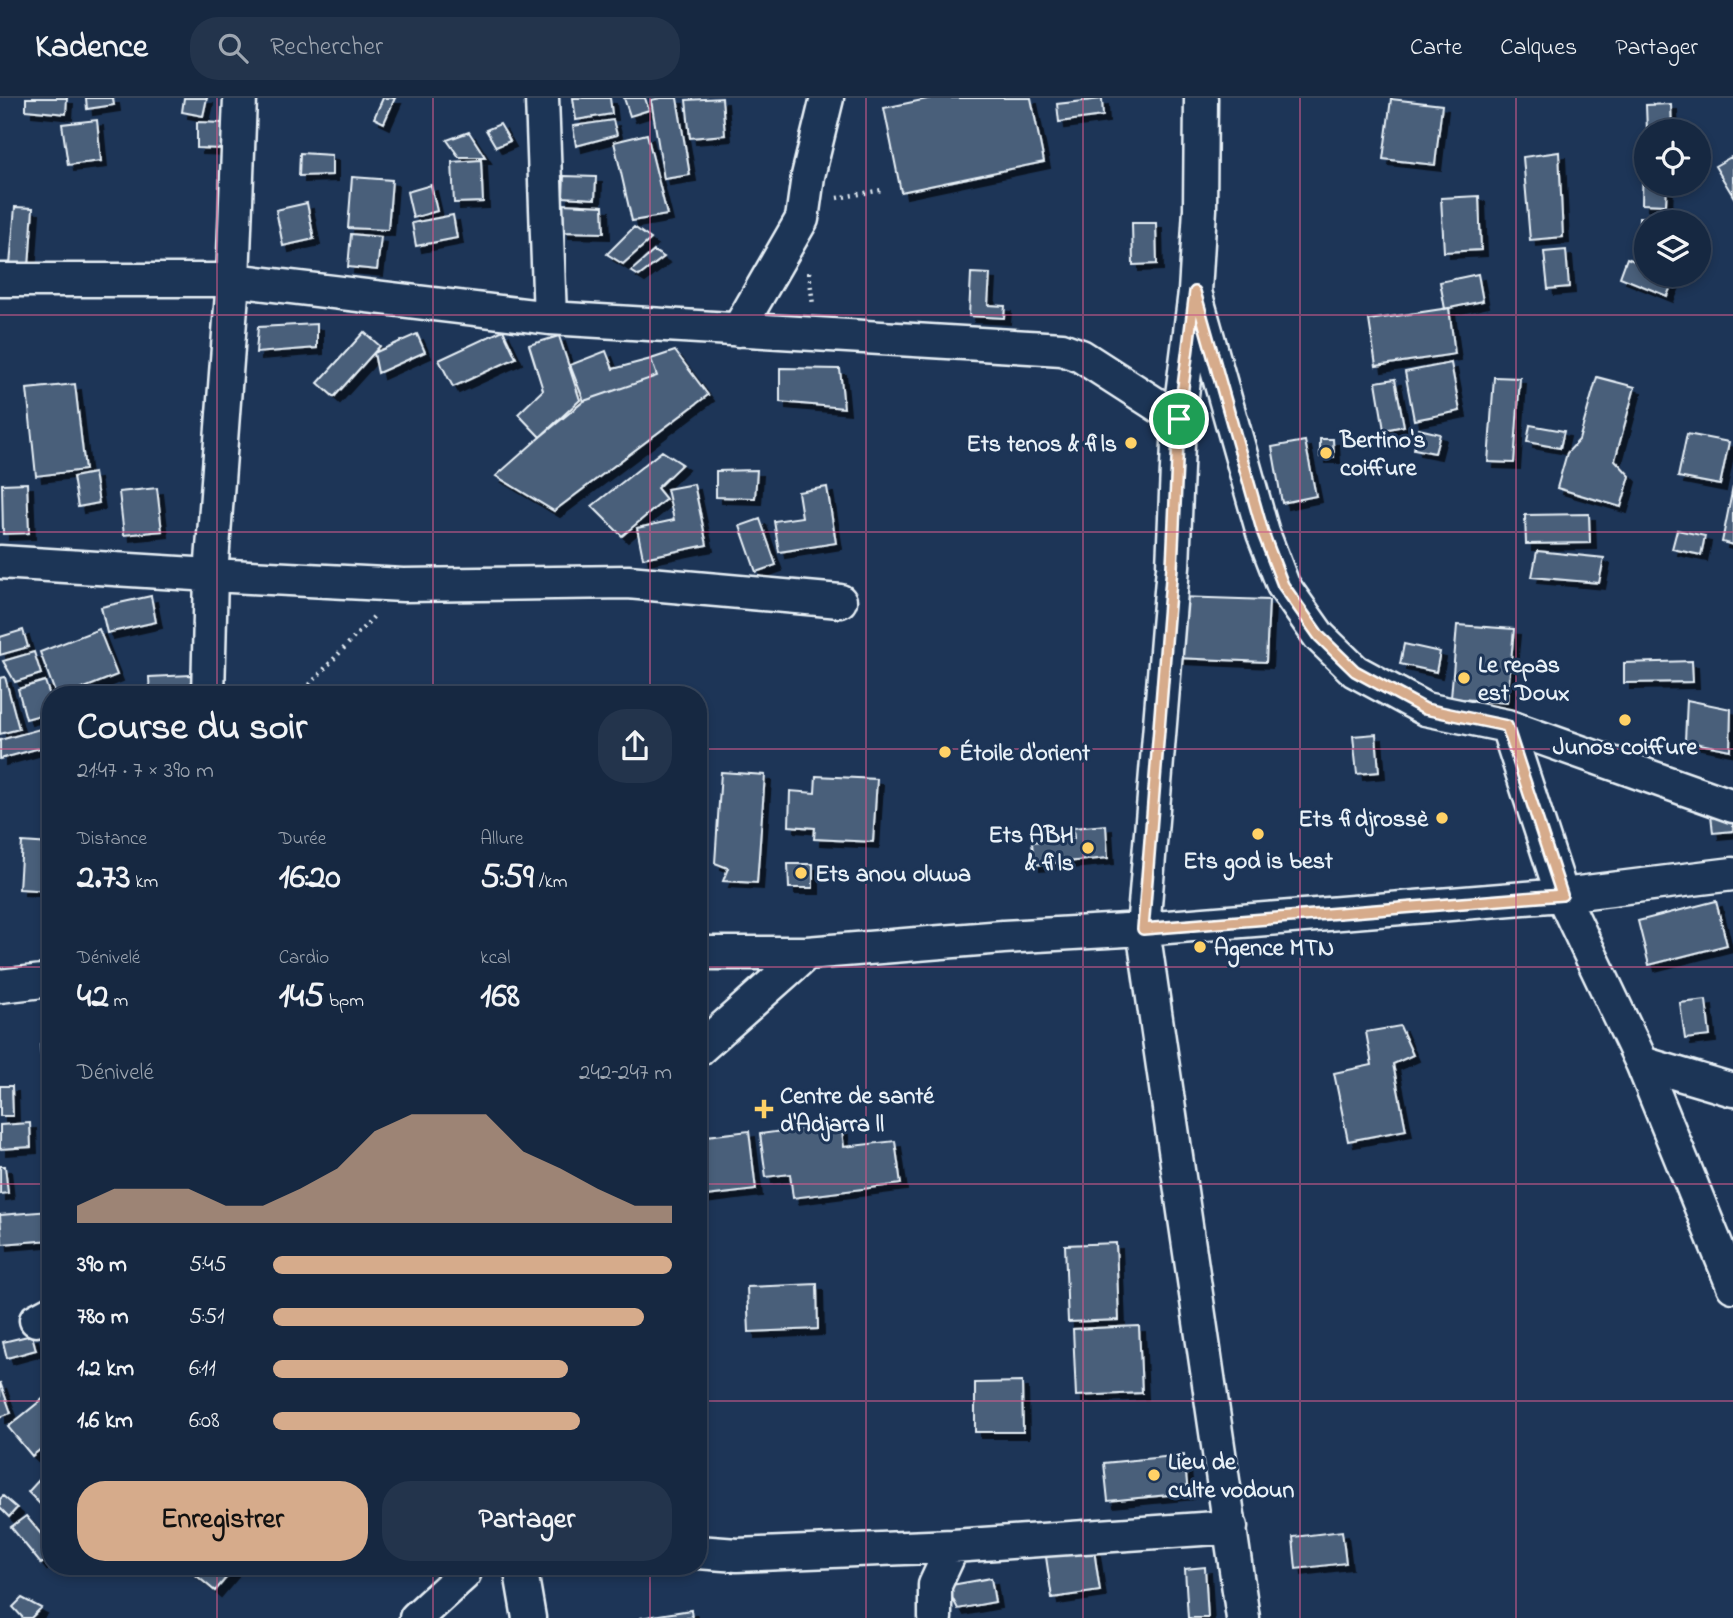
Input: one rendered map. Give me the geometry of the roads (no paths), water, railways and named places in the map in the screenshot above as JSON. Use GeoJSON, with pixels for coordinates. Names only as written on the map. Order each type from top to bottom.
{"type":"FeatureCollection","features":[{"type":"Feature","properties":{"kind":"street"},"geometry":{"type":"LineString","coordinates":[[208,686],[211,575],[233,280],[240,98]]}},
{"type":"Feature","properties":{"kind":"street"},"geometry":{"type":"LineString","coordinates":[[542,98],[550,318]]}},
{"type":"Feature","properties":{"kind":"street"},"geometry":{"type":"LineString","coordinates":[[738,330],[802,219],[808,176],[827,98]]}},
{"type":"Feature","properties":{"kind":"street"},"geometry":{"type":"LineString","coordinates":[[1200,98],[1200,209],[1195,292],[1179,419],[1172,567],[1143,929],[1243,1618]]}},
{"type":"Feature","properties":{"kind":"street"},"geometry":{"type":"LineString","coordinates":[[0,281],[233,280],[550,318],[1062,349],[1081,356],[1179,419]]}},
{"type":"Feature","properties":{"kind":"street"},"geometry":{"type":"LineString","coordinates":[[1195,292],[1263,533],[1283,585],[1319,636],[1355,671],[1425,709],[1507,726],[1733,806]]}},
{"type":"Feature","properties":{"kind":"street"},"geometry":{"type":"LineString","coordinates":[[0,562],[403,585],[628,582],[840,601]]}},
{"type":"Feature","properties":{"kind":"street"},"geometry":{"type":"LineString","coordinates":[[1507,726],[1562,895],[1642,1063],[1733,1286]]}},
{"type":"Feature","properties":{"kind":"street"},"geometry":{"type":"LineString","coordinates":[[707,953],[807,953],[1143,929],[1562,895],[1733,874]]}},
{"type":"Feature","properties":{"kind":"street"},"geometry":{"type":"LineString","coordinates":[[707,1042],[807,953]]}},
{"type":"Feature","properties":{"kind":"street"},"geometry":{"type":"LineString","coordinates":[[0,986],[42,981]]}},
{"type":"Feature","properties":{"kind":"street"},"geometry":{"type":"LineString","coordinates":[[1642,1063],[1733,1090]]}},
{"type":"Feature","properties":{"kind":"street"},"geometry":{"type":"LineString","coordinates":[[707,1553],[737,1555],[953,1546],[1231,1527]]}},
{"type":"Feature","properties":{"kind":"street"},"geometry":{"type":"LineString","coordinates":[[935,1618],[935,1585],[953,1546]]}},
{"type":"Feature","properties":{"kind":"street"},"geometry":{"type":"LineString","coordinates":[[416,1618],[463,1575]]}},
{"type":"Feature","properties":{"kind":"street"},"geometry":{"type":"LineString","coordinates":[[522,1575],[529,1618]]}},
{"type":"Feature","properties":{"kind":"place","name":"Ets tenos & fils"},"geometry":{"type":"Point","coordinates":[1131,443]}},
{"type":"Feature","properties":{"kind":"place","name":"Bertino's coiffure"},"geometry":{"type":"Point","coordinates":[1326,453]}},
{"type":"Feature","properties":{"kind":"place","name":"Le repas est Doux"},"geometry":{"type":"Point","coordinates":[1464,678]}},
{"type":"Feature","properties":{"kind":"place","name":"Junos coiffure"},"geometry":{"type":"Point","coordinates":[1625,720]}},
{"type":"Feature","properties":{"kind":"place","name":"Étoile d'orient"},"geometry":{"type":"Point","coordinates":[945,752]}},
{"type":"Feature","properties":{"kind":"place","name":"Ets fidjrossè"},"geometry":{"type":"Point","coordinates":[1442,818]}},
{"type":"Feature","properties":{"kind":"place","name":"Ets god is best"},"geometry":{"type":"Point","coordinates":[1258,834]}},
{"type":"Feature","properties":{"kind":"place","name":"Ets ABH & fils"},"geometry":{"type":"Point","coordinates":[1088,848]}},
{"type":"Feature","properties":{"kind":"place","name":"Ets anou oluwa"},"geometry":{"type":"Point","coordinates":[801,873]}},
{"type":"Feature","properties":{"kind":"place","name":"Agence MTN"},"geometry":{"type":"Point","coordinates":[1200,947]}},
{"type":"Feature","properties":{"kind":"place","name":"Centre de santé d'Adjarra ll"},"geometry":{"type":"Point","coordinates":[764,1109]}},
{"type":"Feature","properties":{"kind":"place","name":"Lieu de culte vodoun"},"geometry":{"type":"Point","coordinates":[1154,1475]}}]}
